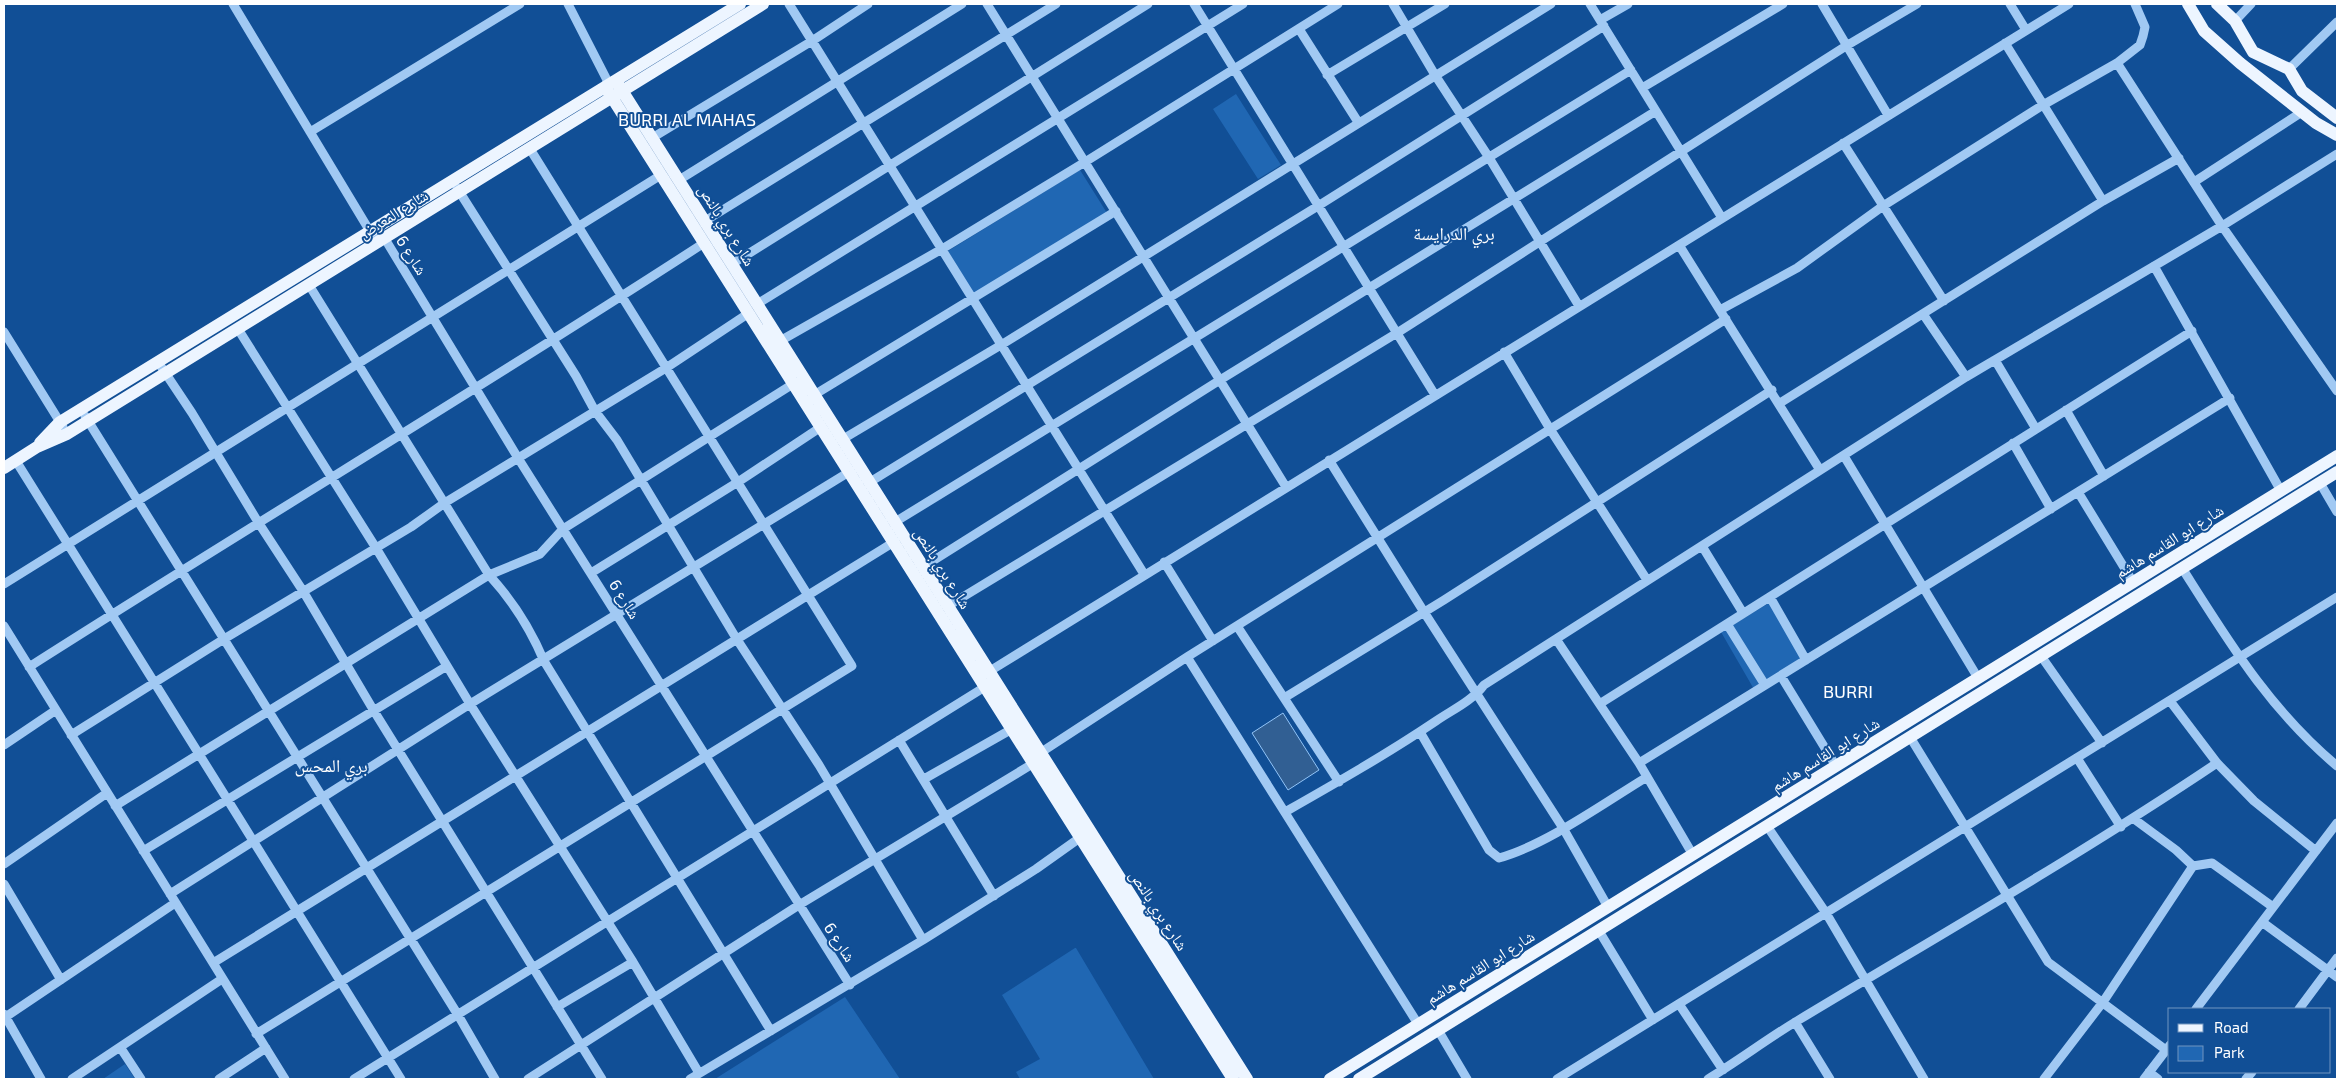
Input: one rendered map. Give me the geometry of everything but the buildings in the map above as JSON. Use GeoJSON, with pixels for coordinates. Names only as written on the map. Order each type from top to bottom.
{"type":"FeatureCollection","features":[{"type":"Feature","properties":{"kind":"main road","name":"شارع المعرض"},"geometry":{"type":"LineString","coordinates":[[37,447],[60,422],[158,362],[456,187],[613,88],[740,4]]}},
{"type":"Feature","properties":{"kind":"main road","name":"شارع المعرض"},"geometry":{"type":"LineString","coordinates":[[456,187],[530,148],[613,88],[764,4]]}},
{"type":"Feature","properties":{"kind":"main road"},"geometry":{"type":"LineString","coordinates":[[2188,4],[2204,30],[2270,88],[2337,135]]}},
{"type":"Feature","properties":{"kind":"main road"},"geometry":{"type":"LineString","coordinates":[[2217,4],[2235,21],[2253,52],[2289,69],[2302,91],[2337,118]]}},
{"type":"Feature","properties":{"kind":"main road","name":"شارع بري بالنص"},"geometry":{"type":"LineString","coordinates":[[613,88],[652,138],[732,264],[753,309],[793,384],[820,427],[894,542],[987,679],[1247,1079]]}},
{"type":"Feature","properties":{"kind":"main road","name":"شارع بري بالنص"},"geometry":{"type":"LineString","coordinates":[[613,88],[661,176],[704,243],[753,309],[780,341],[948,606],[1012,729],[1037,758],[1081,838],[1233,1079]]}},
{"type":"Feature","properties":{"kind":"main road","name":"شارع المعرض"},"geometry":{"type":"LineString","coordinates":[[4,468],[37,447],[67,434],[309,284],[377,235]]}},
{"type":"Feature","properties":{"kind":"main road","name":"شارع ابو القاسم هاشم"},"geometry":{"type":"LineString","coordinates":[[1330,1079],[2337,456]]}},
{"type":"Feature","properties":{"kind":"main road","name":"شارع ابو القاسم هاشم"},"geometry":{"type":"LineString","coordinates":[[1359,1079],[2337,472]]}},
{"type":"Feature","properties":{"kind":"main road"},"geometry":{"type":"LineString","coordinates":[[1221,1062],[1223,1079]]}},
{"type":"Feature","properties":{"kind":"street","name":"شارع 6"},"geometry":{"type":"LineString","coordinates":[[233,4],[310,132],[433,318],[518,458],[663,685],[850,985]]}},
{"type":"Feature","properties":{"kind":"street"},"geometry":{"type":"LineString","coordinates":[[310,132],[520,4]]}},
{"type":"Feature","properties":{"kind":"street","name":"شارع بري بالنص"},"geometry":{"type":"LineString","coordinates":[[568,4],[613,88]]}},
{"type":"Feature","properties":{"kind":"street"},"geometry":{"type":"LineString","coordinates":[[789,4],[1144,574]]}},
{"type":"Feature","properties":{"kind":"street"},"geometry":{"type":"LineString","coordinates":[[652,138],[812,41],[868,4]]}},
{"type":"Feature","properties":{"kind":"street"},"geometry":{"type":"LineString","coordinates":[[679,180],[962,4]]}},
{"type":"Feature","properties":{"kind":"street"},"geometry":{"type":"LineString","coordinates":[[987,4],[1286,487]]}},
{"type":"Feature","properties":{"kind":"street"},"geometry":{"type":"LineString","coordinates":[[705,221],[1056,4]]}},
{"type":"Feature","properties":{"kind":"street"},"geometry":{"type":"LineString","coordinates":[[732,264],[1148,4]]}},
{"type":"Feature","properties":{"kind":"street"},"geometry":{"type":"LineString","coordinates":[[1194,4],[1434,395]]}},
{"type":"Feature","properties":{"kind":"street"},"geometry":{"type":"LineString","coordinates":[[71,735],[666,368],[753,309],[915,206],[1243,4]]}},
{"type":"Feature","properties":{"kind":"street"},"geometry":{"type":"LineString","coordinates":[[780,341],[942,249],[1086,162],[1338,4]]}},
{"type":"Feature","properties":{"kind":"street"},"geometry":{"type":"LineString","coordinates":[[1394,4],[1435,75],[1488,156],[1579,306]]}},
{"type":"Feature","properties":{"kind":"street"},"geometry":{"type":"LineString","coordinates":[[1327,75],[1445,4]]}},
{"type":"Feature","properties":{"kind":"street"},"geometry":{"type":"LineString","coordinates":[[842,439],[1144,257],[1358,122],[1552,4]]}},
{"type":"Feature","properties":{"kind":"street"},"geometry":{"type":"LineString","coordinates":[[1590,4],[1722,218]]}},
{"type":"Feature","properties":{"kind":"street"},"geometry":{"type":"LineString","coordinates":[[870,482],[1026,384],[1462,117],[1628,4]]}},
{"type":"Feature","properties":{"kind":"street"},"geometry":{"type":"LineString","coordinates":[[1642,88],[1783,4]]}},
{"type":"Feature","properties":{"kind":"street"},"geometry":{"type":"LineString","coordinates":[[1822,4],[1888,115]]}},
{"type":"Feature","properties":{"kind":"street"},"geometry":{"type":"LineString","coordinates":[[948,606],[1397,333],[1846,46],[1917,4]]}},
{"type":"Feature","properties":{"kind":"street"},"geometry":{"type":"LineString","coordinates":[[2010,4],[2026,30]]}},
{"type":"Feature","properties":{"kind":"street"},"geometry":{"type":"LineString","coordinates":[[354,1079],[899,740],[1144,574],[2069,4]]}},
{"type":"Feature","properties":{"kind":"street"},"geometry":{"type":"LineString","coordinates":[[1720,310],[1797,268],[1883,206],[2043,105],[2117,64],[2140,45],[2143,36],[2145,26],[2135,4]]}},
{"type":"Feature","properties":{"kind":"street"},"geometry":{"type":"LineString","coordinates":[[2235,21],[2251,4]]}},
{"type":"Feature","properties":{"kind":"street"},"geometry":{"type":"LineString","coordinates":[[2289,69],[2337,22]]}},
{"type":"Feature","properties":{"kind":"street"},"geometry":{"type":"LineString","coordinates":[[1299,29],[1358,122]]}},
{"type":"Feature","properties":{"kind":"street"},"geometry":{"type":"LineString","coordinates":[[2005,43],[2103,201]]}},
{"type":"Feature","properties":{"kind":"street"},"geometry":{"type":"LineString","coordinates":[[2117,64],[2222,226],[2337,391]]}},
{"type":"Feature","properties":{"kind":"street"},"geometry":{"type":"LineString","coordinates":[[895,522],[1195,339],[1488,156],[1631,70]]}},
{"type":"Feature","properties":{"kind":"street"},"geometry":{"type":"LineString","coordinates":[[923,567],[1220,380],[1656,111]]}},
{"type":"Feature","properties":{"kind":"street"},"geometry":{"type":"LineString","coordinates":[[2194,182],[2302,112]]}},
{"type":"Feature","properties":{"kind":"street"},"geometry":{"type":"LineString","coordinates":[[1843,143],[1944,301]]}},
{"type":"Feature","properties":{"kind":"street"},"geometry":{"type":"LineString","coordinates":[[256,1034],[486,890],[852,666],[530,148]]}},
{"type":"Feature","properties":{"kind":"street"},"geometry":{"type":"LineString","coordinates":[[1285,812],[1339,782],[1420,732],[1476,694],[1484,684],[1966,377],[2222,226],[2337,154]]}},
{"type":"Feature","properties":{"kind":"street"},"geometry":{"type":"LineString","coordinates":[[1780,403],[2103,201],[2178,158]]}},
{"type":"Feature","properties":{"kind":"street"},"geometry":{"type":"LineString","coordinates":[[4,584],[661,176]]}},
{"type":"Feature","properties":{"kind":"street"},"geometry":{"type":"LineString","coordinates":[[456,187],[576,376],[595,411],[617,440],[638,480],[736,638],[830,783],[923,940]]}},
{"type":"Feature","properties":{"kind":"street"},"geometry":{"type":"LineString","coordinates":[[814,394],[1116,211]]}},
{"type":"Feature","properties":{"kind":"street"},"geometry":{"type":"LineString","coordinates":[[29,667],[330,477],[402,435],[553,341],[704,243]]}},
{"type":"Feature","properties":{"kind":"street"},"geometry":{"type":"LineString","coordinates":[[1678,244],[1772,390],[1820,470]]}},
{"type":"Feature","properties":{"kind":"street"},"geometry":{"type":"LineString","coordinates":[[2154,266],[2281,491]]}},
{"type":"Feature","properties":{"kind":"street"},"geometry":{"type":"LineString","coordinates":[[309,284],[402,435],[446,502],[489,575],[504,591],[536,641],[544,661],[771,1031]]}},
{"type":"Feature","properties":{"kind":"street"},"geometry":{"type":"LineString","coordinates":[[1923,314],[1966,377]]}},
{"type":"Feature","properties":{"kind":"street"},"geometry":{"type":"LineString","coordinates":[[528,1079],[724,955],[799,905],[1037,758],[1187,657],[1726,319]]}},
{"type":"Feature","properties":{"kind":"street"},"geometry":{"type":"LineString","coordinates":[[238,328],[419,617],[470,704],[608,921],[699,1073]]}},
{"type":"Feature","properties":{"kind":"street"},"geometry":{"type":"LineString","coordinates":[[1600,703],[2192,331]]}},
{"type":"Feature","properties":{"kind":"street"},"geometry":{"type":"LineString","coordinates":[[4,332],[67,434]]}},
{"type":"Feature","properties":{"kind":"street"},"geometry":{"type":"LineString","coordinates":[[1504,352],[1550,429],[1646,580]]}},
{"type":"Feature","properties":{"kind":"street"},"geometry":{"type":"LineString","coordinates":[[1996,360],[2036,429]]}},
{"type":"Feature","properties":{"kind":"street"},"geometry":{"type":"LineString","coordinates":[[158,362],[217,452],[374,711],[602,1079]]}},
{"type":"Feature","properties":{"kind":"street"},"geometry":{"type":"LineString","coordinates":[[115,806],[489,575],[540,554],[563,528],[793,384]]}},
{"type":"Feature","properties":{"kind":"street"},"geometry":{"type":"LineString","coordinates":[[1284,698],[1424,612],[1772,390]]}},
{"type":"Feature","properties":{"kind":"street"},"geometry":{"type":"LineString","coordinates":[[1639,763],[2230,398]]}},
{"type":"Feature","properties":{"kind":"street"},"geometry":{"type":"LineString","coordinates":[[81,409],[268,712],[458,1014],[496,1079]]}},
{"type":"Feature","properties":{"kind":"street"},"geometry":{"type":"LineString","coordinates":[[2066,410],[2104,476]]}},
{"type":"Feature","properties":{"kind":"street"},"geometry":{"type":"LineString","coordinates":[[591,572],[738,482],[820,427]]}},
{"type":"Feature","properties":{"kind":"street"},"geometry":{"type":"LineString","coordinates":[[2013,443],[2051,509]]}},
{"type":"Feature","properties":{"kind":"street"},"geometry":{"type":"LineString","coordinates":[[1844,456],[1978,678]]}},
{"type":"Feature","properties":{"kind":"street"},"geometry":{"type":"LineString","coordinates":[[1330,460],[1377,538],[1563,828],[1608,907]]}},
{"type":"Feature","properties":{"kind":"street"},"geometry":{"type":"LineString","coordinates":[[16,461],[154,684],[229,799],[296,912],[401,1079]]}},
{"type":"Feature","properties":{"kind":"street"},"geometry":{"type":"LineString","coordinates":[[170,894],[470,704],[544,661],[849,472]]}},
{"type":"Feature","properties":{"kind":"street"},"geometry":{"type":"LineString","coordinates":[[2320,483],[2337,512]]}},
{"type":"Feature","properties":{"kind":"street"},"geometry":{"type":"LineString","coordinates":[[2078,492],[2133,582]]}},
{"type":"Feature","properties":{"kind":"street"},"geometry":{"type":"LineString","coordinates":[[213,963],[894,542]]}},
{"type":"Feature","properties":{"kind":"street"},"geometry":{"type":"LineString","coordinates":[[1702,546],[1743,613]]}},
{"type":"Feature","properties":{"kind":"street"},"geometry":{"type":"LineString","coordinates":[[1164,562],[1213,641]]}},
{"type":"Feature","properties":{"kind":"street"},"geometry":{"type":"LineString","coordinates":[[2182,568],[2239,658],[2271,700],[2337,766]]}},
{"type":"Feature","properties":{"kind":"street"},"geometry":{"type":"LineString","coordinates":[[1770,597],[1806,660]]}},
{"type":"Feature","properties":{"kind":"street"},"geometry":{"type":"LineString","coordinates":[[1557,1079],[2337,597]]}},
{"type":"Feature","properties":{"kind":"street"},"geometry":{"type":"LineString","coordinates":[[1727,624],[1765,686]]}},
{"type":"Feature","properties":{"kind":"street"},"geometry":{"type":"LineString","coordinates":[[4,626],[285,1079]]}},
{"type":"Feature","properties":{"kind":"street"},"geometry":{"type":"LineString","coordinates":[[1237,626],[1339,782]]}},
{"type":"Feature","properties":{"kind":"street"},"geometry":{"type":"LineString","coordinates":[[1556,639],[1639,763],[1692,855]]}},
{"type":"Feature","properties":{"kind":"street"},"geometry":{"type":"LineString","coordinates":[[2041,656],[2102,743]]}},
{"type":"Feature","properties":{"kind":"street"},"geometry":{"type":"LineString","coordinates":[[1187,657],[1418,1024]]}},
{"type":"Feature","properties":{"kind":"street"},"geometry":{"type":"LineString","coordinates":[[143,851],[447,666]]}},
{"type":"Feature","properties":{"kind":"street"},"geometry":{"type":"LineString","coordinates":[[1781,676],[1836,766]]}},
{"type":"Feature","properties":{"kind":"street"},"geometry":{"type":"LineString","coordinates":[[2170,701],[2217,763],[2254,801],[2316,851]]}},
{"type":"Feature","properties":{"kind":"street"},"geometry":{"type":"LineString","coordinates":[[4,745],[56,710]]}},
{"type":"Feature","properties":{"kind":"street"},"geometry":{"type":"LineString","coordinates":[[924,780],[1012,729]]}},
{"type":"Feature","properties":{"kind":"street"},"geometry":{"type":"LineString","coordinates":[[1420,732],[1489,850],[1499,858],[1563,828],[1647,777]]}},
{"type":"Feature","properties":{"kind":"street"},"geometry":{"type":"LineString","coordinates":[[1910,737],[2048,962],[2168,1047],[2146,1076],[2158,1079]]}},
{"type":"Feature","properties":{"kind":"street"},"geometry":{"type":"LineString","coordinates":[[899,740],[994,896]]}},
{"type":"Feature","properties":{"kind":"street"},"geometry":{"type":"LineString","coordinates":[[2077,758],[2121,827]]}},
{"type":"Feature","properties":{"kind":"street"},"geometry":{"type":"LineString","coordinates":[[1708,1079],[1795,1022],[2134,819],[2217,763]]}},
{"type":"Feature","properties":{"kind":"street"},"geometry":{"type":"LineString","coordinates":[[4,864],[107,793]]}},
{"type":"Feature","properties":{"kind":"street"},"geometry":{"type":"LineString","coordinates":[[2134,819],[2176,850],[2193,866],[2212,864],[2273,908]]}},
{"type":"Feature","properties":{"kind":"street"},"geometry":{"type":"LineString","coordinates":[[2197,1008],[2337,823]]}},
{"type":"Feature","properties":{"kind":"street"},"geometry":{"type":"LineString","coordinates":[[1767,826],[1826,913],[1924,1079]]}},
{"type":"Feature","properties":{"kind":"street"},"geometry":{"type":"LineString","coordinates":[[690,1079],[850,985],[994,896],[1081,838]]}},
{"type":"Feature","properties":{"kind":"street"},"geometry":{"type":"LineString","coordinates":[[2044,1079],[2103,1002],[2193,866]]}},
{"type":"Feature","properties":{"kind":"street"},"geometry":{"type":"LineString","coordinates":[[4,884],[61,980]]}},
{"type":"Feature","properties":{"kind":"street"},"geometry":{"type":"LineString","coordinates":[[41,1079],[4,1017],[175,903]]}},
{"type":"Feature","properties":{"kind":"street"},"geometry":{"type":"LineString","coordinates":[[2262,922],[2337,978]]}},
{"type":"Feature","properties":{"kind":"street"},"geometry":{"type":"LineString","coordinates":[[1598,931],[1653,1020]]}},
{"type":"Feature","properties":{"kind":"street"},"geometry":{"type":"LineString","coordinates":[[2300,1008],[2337,958]]}},
{"type":"Feature","properties":{"kind":"street"},"geometry":{"type":"LineString","coordinates":[[558,1007],[633,962]]}},
{"type":"Feature","properties":{"kind":"street"},"geometry":{"type":"LineString","coordinates":[[72,1079],[222,979]]}},
{"type":"Feature","properties":{"kind":"street"},"geometry":{"type":"LineString","coordinates":[[1679,1004],[1723,1070]]}},
{"type":"Feature","properties":{"kind":"street"},"geometry":{"type":"LineString","coordinates":[[1795,1022],[1830,1079]]}},
{"type":"Feature","properties":{"kind":"street"},"geometry":{"type":"LineString","coordinates":[[1438,1030],[1467,1079]]}},
{"type":"Feature","properties":{"kind":"street"},"geometry":{"type":"LineString","coordinates":[[120,1047],[141,1079]]}},
{"type":"Feature","properties":{"kind":"street"},"geometry":{"type":"LineString","coordinates":[[219,1079],[266,1048]]}},
{"type":"Feature","properties":{"kind":"green space"},"geometry":{"type":"Polygon","coordinates":[[[1236,94],[1281,165],[1258,179],[1213,109],[1236,94]]]}},
{"type":"Feature","properties":{"kind":"green space"},"geometry":{"type":"Polygon","coordinates":[[[1080,170],[1107,213],[974,294],[948,251],[1080,170]]]}},
{"type":"Feature","properties":{"kind":"green space"},"geometry":{"type":"Polygon","coordinates":[[[1769,603],[1805,662],[1755,691],[1721,632],[1769,603]]]}},
{"type":"Feature","properties":{"kind":"green space"},"geometry":{"type":"Polygon","coordinates":[[[1075,948],[1154,1079],[1020,1079],[1016,1072],[1040,1059],[1002,995],[1075,948]]]}},
{"type":"Feature","properties":{"kind":"green space"},"geometry":{"type":"Polygon","coordinates":[[[845,997],[900,1079],[715,1079],[845,997]]]}},
{"type":"Feature","properties":{"kind":"green space"},"geometry":{"type":"Polygon","coordinates":[[[125,1064],[135,1079],[103,1079],[125,1064]]]}},
{"type":"Feature","properties":{"kind":"shaded area"},"geometry":{"type":"Polygon","coordinates":[[[1283,713],[1319,770],[1288,790],[1252,733],[1283,713]]]}},
{"type":"Feature","properties":{"kind":"district","name":"BURRI AL MAHAS"},"geometry":{"type":"Point","coordinates":[687,120]}},
{"type":"Feature","properties":{"kind":"district","name":"بري الدرايسة"},"geometry":{"type":"Point","coordinates":[1454,234]}},
{"type":"Feature","properties":{"kind":"district","name":"BURRI"},"geometry":{"type":"Point","coordinates":[1848,692]}},
{"type":"Feature","properties":{"kind":"district","name":"بري المحس"},"geometry":{"type":"Point","coordinates":[331,766]}}]}
